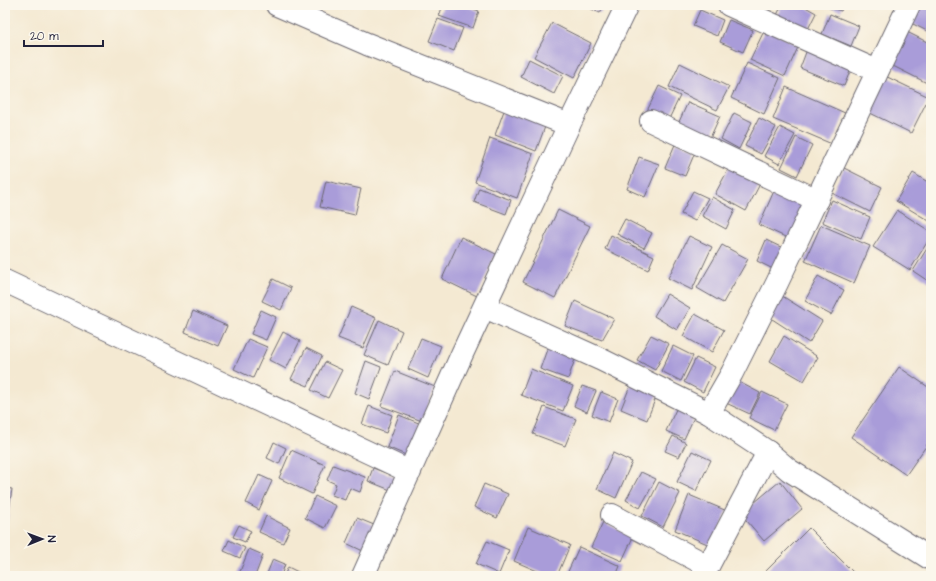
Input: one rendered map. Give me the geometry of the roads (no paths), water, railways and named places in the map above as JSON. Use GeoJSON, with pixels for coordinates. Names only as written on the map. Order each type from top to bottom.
{"type":"FeatureCollection","features":[{"type":"Feature","properties":{"kind":"street"},"geometry":{"type":"LineString","coordinates":[[277,5],[367,44],[569,125]]}},
{"type":"Feature","properties":{"kind":"street"},"geometry":{"type":"LineString","coordinates":[[363,576],[462,354],[627,5]]}},
{"type":"Feature","properties":{"kind":"street"},"geometry":{"type":"LineString","coordinates":[[730,5],[877,71]]}},
{"type":"Feature","properties":{"kind":"street"},"geometry":{"type":"LineString","coordinates":[[709,413],[732,373],[767,304],[817,200],[877,71],[902,7]]}},
{"type":"Feature","properties":{"kind":"street"},"geometry":{"type":"LineString","coordinates":[[651,121],[817,200]]}},
{"type":"Feature","properties":{"kind":"street"},"geometry":{"type":"LineString","coordinates":[[5,281],[410,472]]}},
{"type":"Feature","properties":{"kind":"street"},"geometry":{"type":"LineString","coordinates":[[485,307],[606,362],[709,413],[768,452],[789,470],[931,559]]}},
{"type":"Feature","properties":{"kind":"street"},"geometry":{"type":"LineString","coordinates":[[612,515],[706,571],[768,452]]}}]}
